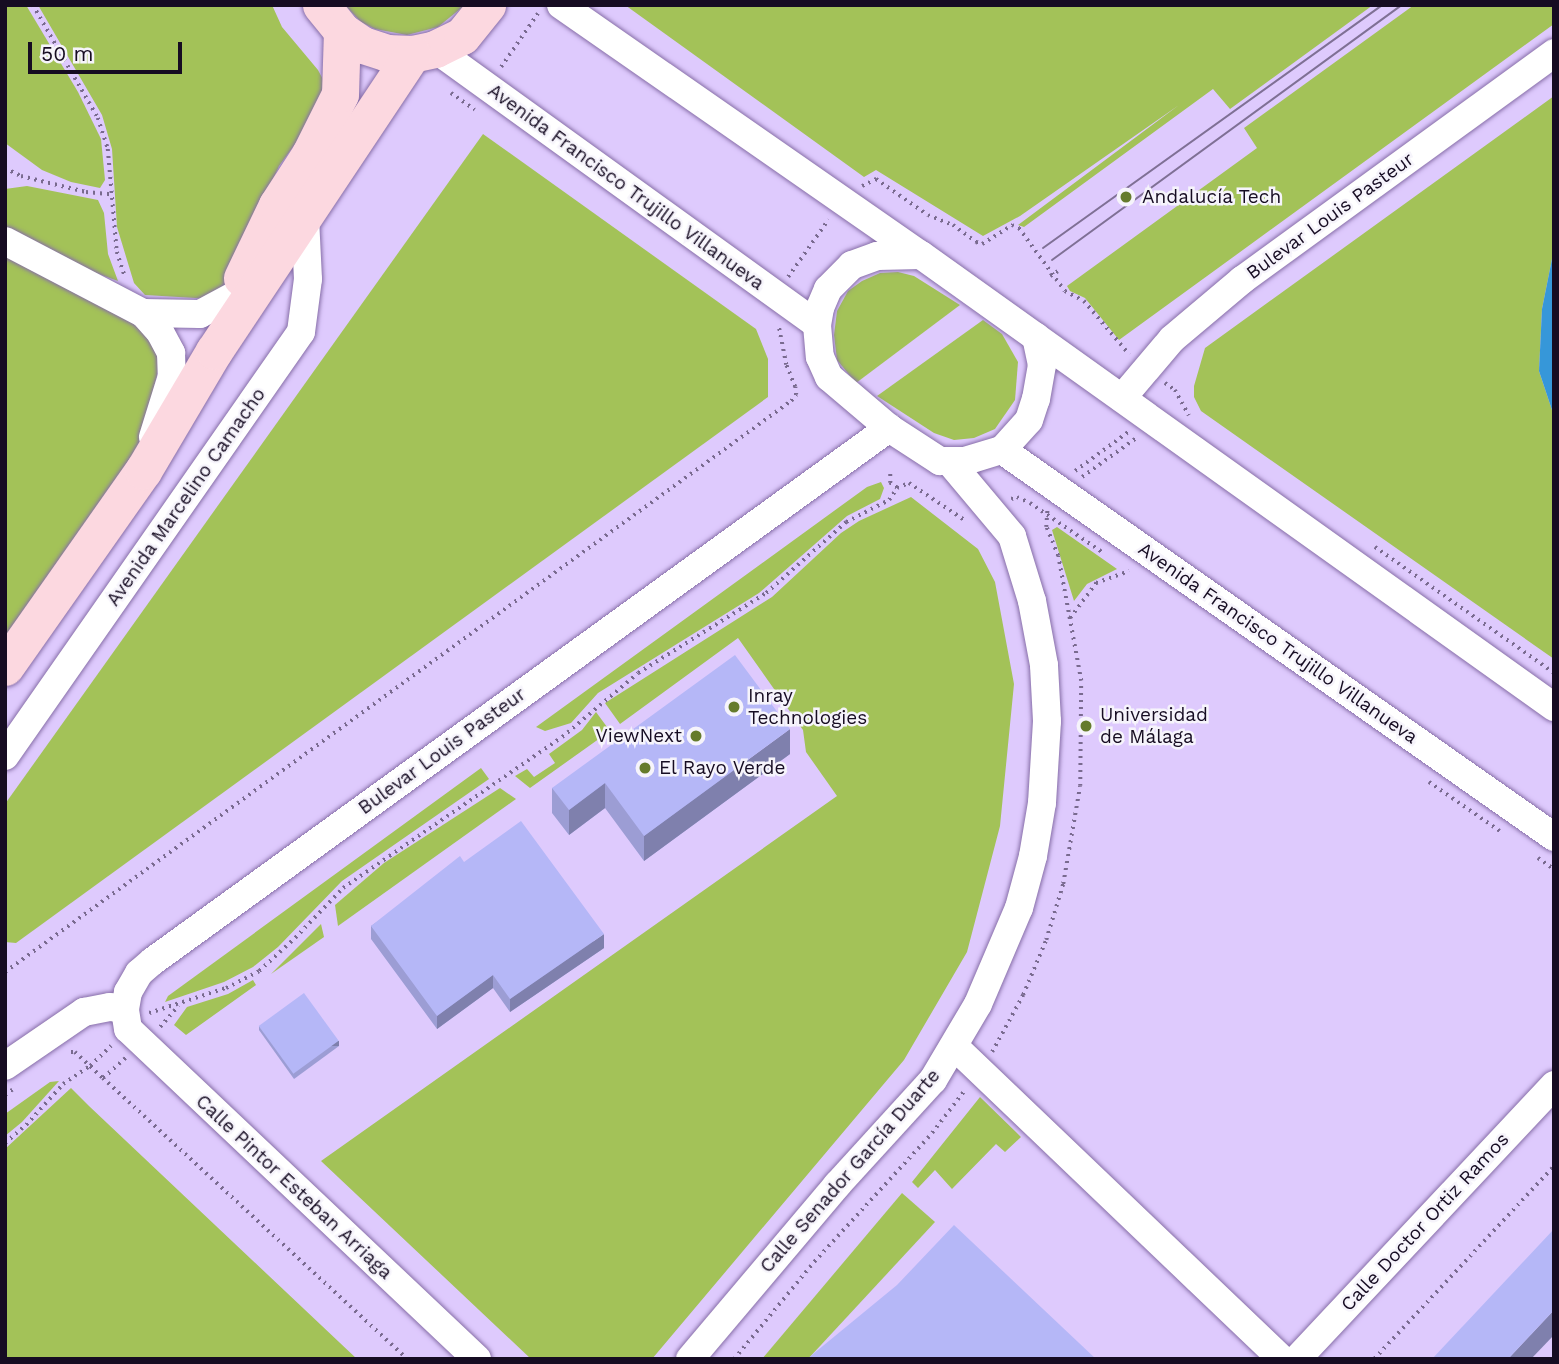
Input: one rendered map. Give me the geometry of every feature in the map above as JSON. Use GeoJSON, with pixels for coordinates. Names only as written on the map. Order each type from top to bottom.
{"type":"FeatureCollection","features":[{"type":"Feature","properties":{"kind":"main road"},"geometry":{"type":"LineString","coordinates":[[332,18],[375,49],[424,52],[462,36],[487,5]]}},
{"type":"Feature","properties":{"kind":"main road"},"geometry":{"type":"LineString","coordinates":[[214,351],[235,295],[277,205],[310,154],[340,94],[332,18]]}},
{"type":"Feature","properties":{"kind":"main road"},"geometry":{"type":"LineString","coordinates":[[5,667],[143,471],[214,351],[424,52]]}},
{"type":"Feature","properties":{"kind":"street"},"geometry":{"type":"LineString","coordinates":[[561,5],[921,255],[1122,398],[1148,424],[1554,707]]}},
{"type":"Feature","properties":{"kind":"street","name":"Avenida Francisco Trujillo Villanueva"},"geometry":{"type":"LineString","coordinates":[[424,52],[479,97],[817,325]]}},
{"type":"Feature","properties":{"kind":"street","name":"Bulevar Louis Pasteur"},"geometry":{"type":"LineString","coordinates":[[1122,398],[1172,339],[1242,280],[1554,52]]}},
{"type":"Feature","properties":{"kind":"street","name":"Avenida Marcelino Camacho"},"geometry":{"type":"LineString","coordinates":[[5,756],[301,332],[308,279],[305,218]]}},
{"type":"Feature","properties":{"kind":"street"},"geometry":{"type":"LineString","coordinates":[[5,241],[143,313],[160,331],[171,353],[172,376],[143,471]]}},
{"type":"Feature","properties":{"kind":"street"},"geometry":{"type":"LineString","coordinates":[[921,255],[877,256],[852,265],[828,289],[817,325],[820,357],[829,377],[888,428],[940,461],[986,457],[1002,450],[1029,420],[1037,399],[1042,365],[1036,337]]}},
{"type":"Feature","properties":{"kind":"street"},"geometry":{"type":"LineString","coordinates":[[143,313],[200,314],[235,295]]}},
{"type":"Feature","properties":{"kind":"street","name":"Bulevar Louis Pasteur"},"geometry":{"type":"LineString","coordinates":[[134,1012],[128,992],[139,973],[153,961],[888,428]]}},
{"type":"Feature","properties":{"kind":"street","name":"Avenida Francisco Trujillo Villanueva"},"geometry":{"type":"LineString","coordinates":[[1002,450],[1064,485],[1554,837]]}},
{"type":"Feature","properties":{"kind":"street","name":"Calle Senador García Duarte"},"geometry":{"type":"LineString","coordinates":[[690,1359],[836,1185],[933,1080],[978,1004],[1019,908],[1033,856],[1042,803],[1047,721],[1044,665],[1032,601],[1012,536],[949,461]]}},
{"type":"Feature","properties":{"kind":"street"},"geometry":{"type":"LineString","coordinates":[[5,1066],[84,1012],[110,1007],[134,1012]]}},
{"type":"Feature","properties":{"kind":"street","name":"Calle Pintor Esteban Arriaga"},"geometry":{"type":"LineString","coordinates":[[134,1012],[128,1029],[141,1043],[477,1359]]}},
{"type":"Feature","properties":{"kind":"street"},"geometry":{"type":"LineString","coordinates":[[954,1046],[1281,1359]]}},
{"type":"Feature","properties":{"kind":"street","name":"Calle Doctor Ortiz Ramos"},"geometry":{"type":"LineString","coordinates":[[1297,1359],[1554,1085]]}},
{"type":"Feature","properties":{"kind":"path"},"geometry":{"type":"LineString","coordinates":[[33,5],[99,118],[108,149],[117,252],[123,274],[139,293],[143,313]]}},
{"type":"Feature","properties":{"kind":"path"},"geometry":{"type":"LineString","coordinates":[[483,116],[479,97],[544,5]]}},
{"type":"Feature","properties":{"kind":"path"},"geometry":{"type":"LineString","coordinates":[[450,93],[479,97]]}},
{"type":"Feature","properties":{"kind":"path"},"geometry":{"type":"LineString","coordinates":[[5,168],[21,176],[86,192],[111,194]]}},
{"type":"Feature","properties":{"kind":"path"},"geometry":{"type":"LineString","coordinates":[[1031,247],[1038,242]]}},
{"type":"Feature","properties":{"kind":"path"},"geometry":{"type":"LineString","coordinates":[[1050,276],[1058,271]]}},
{"type":"Feature","properties":{"kind":"path"},"geometry":{"type":"LineString","coordinates":[[5,972],[791,401],[796,395],[795,387],[786,365],[778,325]]}},
{"type":"Feature","properties":{"kind":"path"},"geometry":{"type":"LineString","coordinates":[[1046,514],[1064,485],[1148,424],[1183,407]]}},
{"type":"Feature","properties":{"kind":"path"},"geometry":{"type":"LineString","coordinates":[[1064,485],[1148,424]]}},
{"type":"Feature","properties":{"kind":"path"},"geometry":{"type":"LineString","coordinates":[[134,1012],[179,1004],[226,988],[259,971],[343,888],[562,737],[638,673],[766,593],[846,522],[889,500],[897,488],[890,483],[890,471]]}},
{"type":"Feature","properties":{"kind":"path"},"geometry":{"type":"LineString","coordinates":[[1070,618],[1096,583],[1129,571]]}},
{"type":"Feature","properties":{"kind":"path"},"geometry":{"type":"LineString","coordinates":[[5,965],[10,969]]}},
{"type":"Feature","properties":{"kind":"path"},"geometry":{"type":"LineString","coordinates":[[167,1022],[179,1004]]}},
{"type":"Feature","properties":{"kind":"path"},"geometry":{"type":"LineString","coordinates":[[5,1143],[64,1084],[90,1066],[115,1042]]}},
{"type":"Feature","properties":{"kind":"path"},"geometry":{"type":"LineString","coordinates":[[75,1052],[407,1359]]}},
{"type":"Feature","properties":{"kind":"path"},"geometry":{"type":"LineString","coordinates":[[1374,1359],[1554,1166]]}},
{"type":"Feature","properties":{"kind":"green space"},"geometry":{"type":"Polygon","coordinates":[[[5,5],[26,5],[78,92],[101,139],[105,180],[100,188],[71,182],[42,170],[5,143],[5,5]]]}},
{"type":"Feature","properties":{"kind":"green space"},"geometry":{"type":"Polygon","coordinates":[[[38,5],[272,5],[282,27],[318,70],[327,87],[320,110],[279,166],[225,287],[212,299],[145,295],[134,283],[117,227],[112,149],[102,115],[38,5]]]}},
{"type":"Feature","properties":{"kind":"green space"},"geometry":{"type":"Polygon","coordinates":[[[345,5],[465,5],[438,27],[407,35],[375,29],[361,22],[345,5]]]}},
{"type":"Feature","properties":{"kind":"green space"},"geometry":{"type":"Polygon","coordinates":[[[625,5],[1373,5],[1230,109],[1213,89],[1024,227],[1018,225],[1179,105],[1020,216],[983,236],[876,170],[864,177],[625,5]]]}},
{"type":"Feature","properties":{"kind":"green space"},"geometry":{"type":"Polygon","coordinates":[[[1414,5],[1554,5],[1554,24],[1119,340],[1085,298],[1070,291],[1067,286],[1257,148],[1244,128],[1414,5]]]}},
{"type":"Feature","properties":{"kind":"green space"},"geometry":{"type":"Polygon","coordinates":[[[1554,96],[1554,249],[1542,309],[1539,371],[1554,416],[1554,659],[1201,411],[1194,397],[1194,386],[1205,348],[1554,96]]]}},
{"type":"Feature","properties":{"kind":"green space"},"geometry":{"type":"Polygon","coordinates":[[[483,134],[756,329],[768,359],[768,397],[16,943],[5,942],[5,804],[483,134]]]}},
{"type":"Feature","properties":{"kind":"green space"},"geometry":{"type":"Polygon","coordinates":[[[27,186],[98,200],[104,213],[108,254],[118,281],[85,269],[5,227],[5,189],[27,186]]]}},
{"type":"Feature","properties":{"kind":"green space"},"geometry":{"type":"Polygon","coordinates":[[[5,256],[134,321],[160,343],[161,359],[134,469],[5,652],[5,256]]]}},
{"type":"Feature","properties":{"kind":"green space"},"geometry":{"type":"Polygon","coordinates":[[[898,272],[914,276],[960,305],[856,383],[837,360],[834,335],[837,311],[848,291],[862,281],[880,273],[898,272]]]}},
{"type":"Feature","properties":{"kind":"green space"},"geometry":{"type":"Polygon","coordinates":[[[983,320],[1002,334],[1018,362],[1015,400],[995,429],[974,438],[954,440],[934,433],[877,396],[983,320]]]}},
{"type":"Feature","properties":{"kind":"green space"},"geometry":{"type":"Polygon","coordinates":[[[881,482],[884,488],[880,499],[847,516],[759,593],[598,693],[571,723],[545,731],[536,727],[867,487],[881,482]]]}},
{"type":"Feature","properties":{"kind":"green space"},"geometry":{"type":"Polygon","coordinates":[[[911,497],[978,549],[995,582],[1014,684],[1000,826],[967,952],[904,1060],[652,1359],[531,1359],[321,1161],[837,796],[806,752],[803,730],[738,638],[620,724],[605,703],[772,597],[841,533],[859,521],[911,497]]]}},
{"type":"Feature","properties":{"kind":"green space"},"geometry":{"type":"Polygon","coordinates":[[[1057,527],[1117,569],[1087,584],[1074,601],[1052,530],[1057,527]]]}},
{"type":"Feature","properties":{"kind":"green space"},"geometry":{"type":"Polygon","coordinates":[[[596,712],[610,731],[530,788],[515,776],[527,769],[534,777],[555,763],[549,754],[582,730],[596,712]]]}},
{"type":"Feature","properties":{"kind":"green space"},"geometry":{"type":"Polygon","coordinates":[[[481,768],[489,779],[342,881],[278,947],[253,967],[224,982],[165,1002],[168,996],[481,768]]]}},
{"type":"Feature","properties":{"kind":"green space"},"geometry":{"type":"Polygon","coordinates":[[[500,788],[516,799],[338,926],[335,905],[384,863],[500,788]]]}},
{"type":"Feature","properties":{"kind":"green space"},"geometry":{"type":"Polygon","coordinates":[[[321,924],[324,937],[271,974],[321,924]]]}},
{"type":"Feature","properties":{"kind":"green space"},"geometry":{"type":"Polygon","coordinates":[[[253,980],[256,985],[186,1035],[174,1025],[187,1007],[228,994],[253,980]]]}},
{"type":"Feature","properties":{"kind":"green space"},"geometry":{"type":"Polygon","coordinates":[[[59,1081],[22,1122],[5,1136],[5,1114],[50,1082],[59,1081]]]}},
{"type":"Feature","properties":{"kind":"green space"},"geometry":{"type":"Polygon","coordinates":[[[71,1088],[357,1359],[5,1359],[5,1149],[71,1088]]]}},
{"type":"Feature","properties":{"kind":"green space"},"geometry":{"type":"Polygon","coordinates":[[[980,1097],[1021,1137],[1005,1152],[996,1144],[952,1189],[935,1170],[918,1188],[912,1182],[980,1097]]]}},
{"type":"Feature","properties":{"kind":"green space"},"geometry":{"type":"Polygon","coordinates":[[[902,1193],[935,1222],[808,1359],[762,1359],[902,1193]]]}},
{"type":"Feature","properties":{"kind":"water"},"geometry":{"type":"Polygon","coordinates":[[[1554,249],[1554,416],[1539,371],[1542,309],[1554,249]]]}},
{"type":"Feature","properties":{"kind":"building"},"geometry":{"type":"Polygon","coordinates":[[[735,655],[790,729],[644,836],[605,783],[569,810],[552,788],[735,655]]]}},
{"type":"Feature","properties":{"kind":"building"},"geometry":{"type":"Polygon","coordinates":[[[521,821],[604,934],[510,999],[493,975],[437,1016],[371,926],[460,856],[464,862],[521,821]]]}},
{"type":"Feature","properties":{"kind":"building"},"geometry":{"type":"Polygon","coordinates":[[[304,993],[339,1041],[293,1074],[259,1026],[304,993]]]}},
{"type":"Feature","properties":{"kind":"building"},"geometry":{"type":"Polygon","coordinates":[[[954,1225],[1096,1359],[807,1359],[897,1285],[954,1225]]]}},
{"type":"Feature","properties":{"kind":"building"},"geometry":{"type":"Polygon","coordinates":[[[1554,1229],[1554,1310],[1508,1359],[1432,1359],[1554,1229]]]}},
{"type":"Feature","properties":{"kind":"tram line"},"geometry":{"type":"LineString","coordinates":[[1043,248],[1383,5]]}},
{"type":"Feature","properties":{"kind":"tram line"},"geometry":{"type":"LineString","coordinates":[[1052,260],[1402,5]]}},
{"type":"Feature","properties":{"kind":"place","name":"Andalucía Tech"},"geometry":{"type":"Point","coordinates":[1126,197]}},
{"type":"Feature","properties":{"kind":"place","name":"Inray Technologies"},"geometry":{"type":"Point","coordinates":[734,707]}},
{"type":"Feature","properties":{"kind":"place","name":"Universidad de Málaga"},"geometry":{"type":"Point","coordinates":[1086,726]}},
{"type":"Feature","properties":{"kind":"place","name":"ViewNext"},"geometry":{"type":"Point","coordinates":[696,736]}},
{"type":"Feature","properties":{"kind":"place","name":"El Rayo Verde"},"geometry":{"type":"Point","coordinates":[645,768]}}]}
